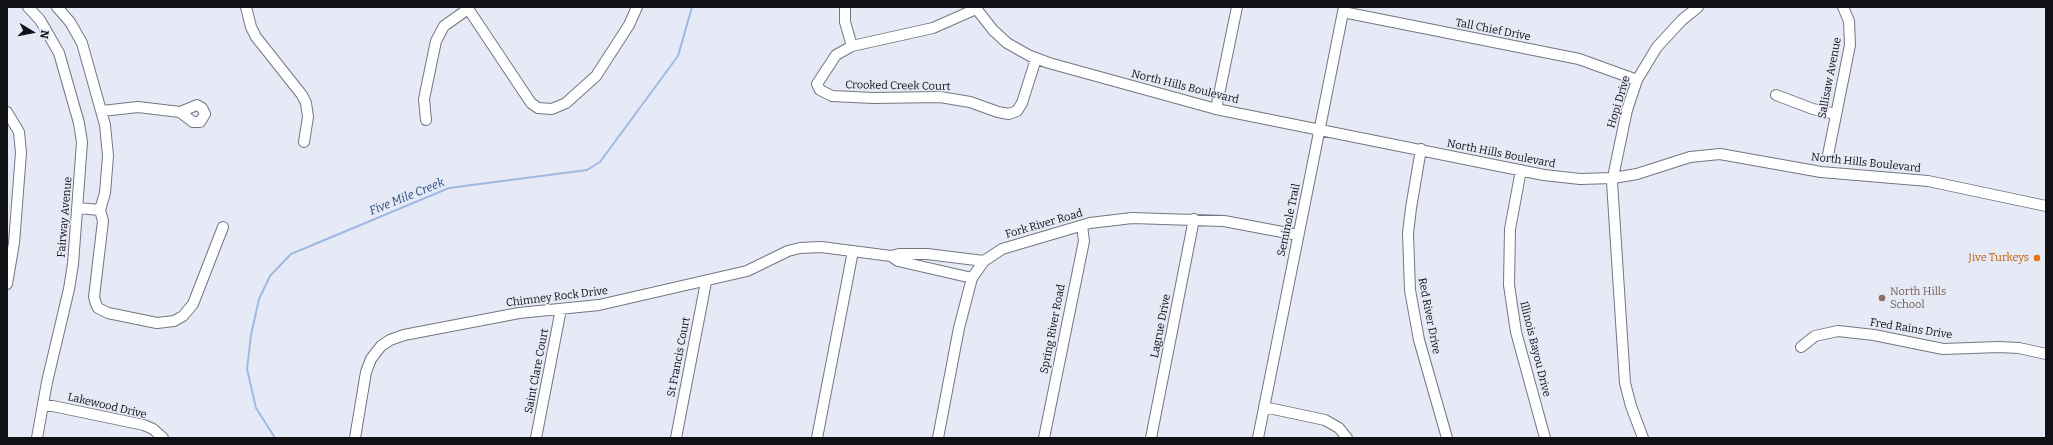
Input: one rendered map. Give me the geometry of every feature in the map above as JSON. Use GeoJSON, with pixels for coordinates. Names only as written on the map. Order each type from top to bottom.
{"type":"FeatureCollection","features":[{"type":"Feature","properties":{"kind":"street"},"geometry":{"type":"LineString","coordinates":[[57,7],[70,22],[82,43],[105,125],[108,156],[105,193],[100,210],[102,221],[94,297],[98,308],[108,313],[157,323],[174,321],[189,310],[223,227]]}},
{"type":"Feature","properties":{"kind":"street"},"geometry":{"type":"LineString","coordinates":[[246,7],[251,26],[256,37],[306,103],[308,117],[304,142]]}},
{"type":"Feature","properties":{"kind":"street"},"geometry":{"type":"LineString","coordinates":[[426,120],[424,99],[436,41],[444,26],[468,8],[531,103],[538,108],[552,109],[566,103],[596,76],[629,25],[637,7]]}},
{"type":"Feature","properties":{"kind":"street"},"geometry":{"type":"LineString","coordinates":[[845,7],[845,22],[852,46],[936,26],[975,8]]}},
{"type":"Feature","properties":{"kind":"street"},"geometry":{"type":"LineString","coordinates":[[1216,109],[1237,7]]}},
{"type":"Feature","properties":{"kind":"street","name":"Hopi Drive"},"geometry":{"type":"LineString","coordinates":[[1613,178],[1626,110],[1637,80],[1657,47],[1682,20],[1698,7]]}},
{"type":"Feature","properties":{"kind":"street","name":"Sallisaw Avenue"},"geometry":{"type":"LineString","coordinates":[[1828,155],[1850,38],[1849,21],[1843,7]]}},
{"type":"Feature","properties":{"kind":"street","name":"North Hills Boulevard"},"geometry":{"type":"LineString","coordinates":[[975,8],[992,30],[1007,43],[1036,59],[1216,109],[1562,178],[1613,178],[1637,174],[1690,157],[1720,154],[1734,155],[1821,172],[1928,181],[2046,206]]}},
{"type":"Feature","properties":{"kind":"street","name":"Fairway Avenue"},"geometry":{"type":"LineString","coordinates":[[32,9],[48,32],[59,53],[79,123],[82,160],[69,289],[43,404],[37,438]]}},
{"type":"Feature","properties":{"kind":"street","name":"Tall Chief Drive"},"geometry":{"type":"LineString","coordinates":[[1343,9],[1579,59],[1637,80]]}},
{"type":"Feature","properties":{"kind":"street","name":"Seminole Trail"},"geometry":{"type":"LineString","coordinates":[[1258,438],[1343,9]]}},
{"type":"Feature","properties":{"kind":"street","name":"Crooked Creek Court"},"geometry":{"type":"LineString","coordinates":[[852,46],[836,55],[817,84],[823,92],[840,96],[873,98],[940,97],[970,102],[998,112],[1009,114],[1017,111],[1022,103],[1036,59]]}},
{"type":"Feature","properties":{"kind":"street"},"geometry":{"type":"LineString","coordinates":[[1776,95],[1813,109],[1836,114]]}},
{"type":"Feature","properties":{"kind":"street"},"geometry":{"type":"LineString","coordinates":[[102,111],[138,107],[180,112]]}},
{"type":"Feature","properties":{"kind":"street"},"geometry":{"type":"LineString","coordinates":[[7,112],[19,132],[21,153],[14,243],[7,284]]}},
{"type":"Feature","properties":{"kind":"street","name":"Red River Drive"},"geometry":{"type":"LineString","coordinates":[[1421,150],[1408,233],[1410,290],[1419,340],[1447,438]]}},
{"type":"Feature","properties":{"kind":"street","name":"Illinois Bayou Drive"},"geometry":{"type":"LineString","coordinates":[[1521,170],[1510,229],[1509,285],[1516,332],[1545,438]]}},
{"type":"Feature","properties":{"kind":"street"},"geometry":{"type":"LineString","coordinates":[[1613,178],[1612,193],[1625,383],[1631,406],[1643,438]]}},
{"type":"Feature","properties":{"kind":"street"},"geometry":{"type":"LineString","coordinates":[[78,208],[100,210]]}},
{"type":"Feature","properties":{"kind":"street","name":"Fork River Road"},"geometry":{"type":"LineString","coordinates":[[938,438],[959,328],[972,278],[984,261],[995,253],[1015,244],[1103,220],[1132,218],[1194,220],[1251,225],[1298,235]]}},
{"type":"Feature","properties":{"kind":"street","name":"Lagrue Drive"},"geometry":{"type":"LineString","coordinates":[[1151,438],[1194,220]]}},
{"type":"Feature","properties":{"kind":"street","name":"Spring River Road"},"geometry":{"type":"LineString","coordinates":[[1044,438],[1084,240],[1082,226]]}},
{"type":"Feature","properties":{"kind":"street","name":"Chimney Rock Drive"},"geometry":{"type":"LineString","coordinates":[[355,438],[368,365],[375,353],[390,340],[404,335],[519,313],[599,305],[706,282],[747,271],[784,253],[800,248],[821,247],[891,256],[899,254],[927,254],[984,261]]}},
{"type":"Feature","properties":{"kind":"street"},"geometry":{"type":"LineString","coordinates":[[817,438],[853,251]]}},
{"type":"Feature","properties":{"kind":"street","name":"Chimney Rock Drive"},"geometry":{"type":"LineString","coordinates":[[891,256],[898,262],[972,278]]}},
{"type":"Feature","properties":{"kind":"street","name":"St Francis Court"},"geometry":{"type":"LineString","coordinates":[[676,438],[706,282]]}},
{"type":"Feature","properties":{"kind":"street","name":"Saint Clare Court"},"geometry":{"type":"LineString","coordinates":[[536,438],[562,309]]}},
{"type":"Feature","properties":{"kind":"street","name":"Fred Rains Drive"},"geometry":{"type":"LineString","coordinates":[[1801,347],[1815,336],[1838,331],[1874,335],[1943,349],[1999,347],[2019,348],[2046,354]]}},
{"type":"Feature","properties":{"kind":"street","name":"Lakewood Drive"},"geometry":{"type":"LineString","coordinates":[[43,404],[144,425],[157,431],[163,438]]}},
{"type":"Feature","properties":{"kind":"street"},"geometry":{"type":"LineString","coordinates":[[1264,407],[1325,420],[1339,428],[1346,438]]}},
{"type":"Feature","properties":{"kind":"waterway","name":"Five Mile Creek"},"geometry":{"type":"LineString","coordinates":[[275,438],[256,408],[247,369],[251,335],[259,299],[270,276],[291,254],[449,188],[587,170],[600,162],[678,56],[692,7]]}},
{"type":"Feature","properties":{"kind":"place","name":"Jive Turkeys"},"geometry":{"type":"Point","coordinates":[2037,258]}},
{"type":"Feature","properties":{"kind":"place","name":"North Hills School"},"geometry":{"type":"Point","coordinates":[1882,298]}}]}
